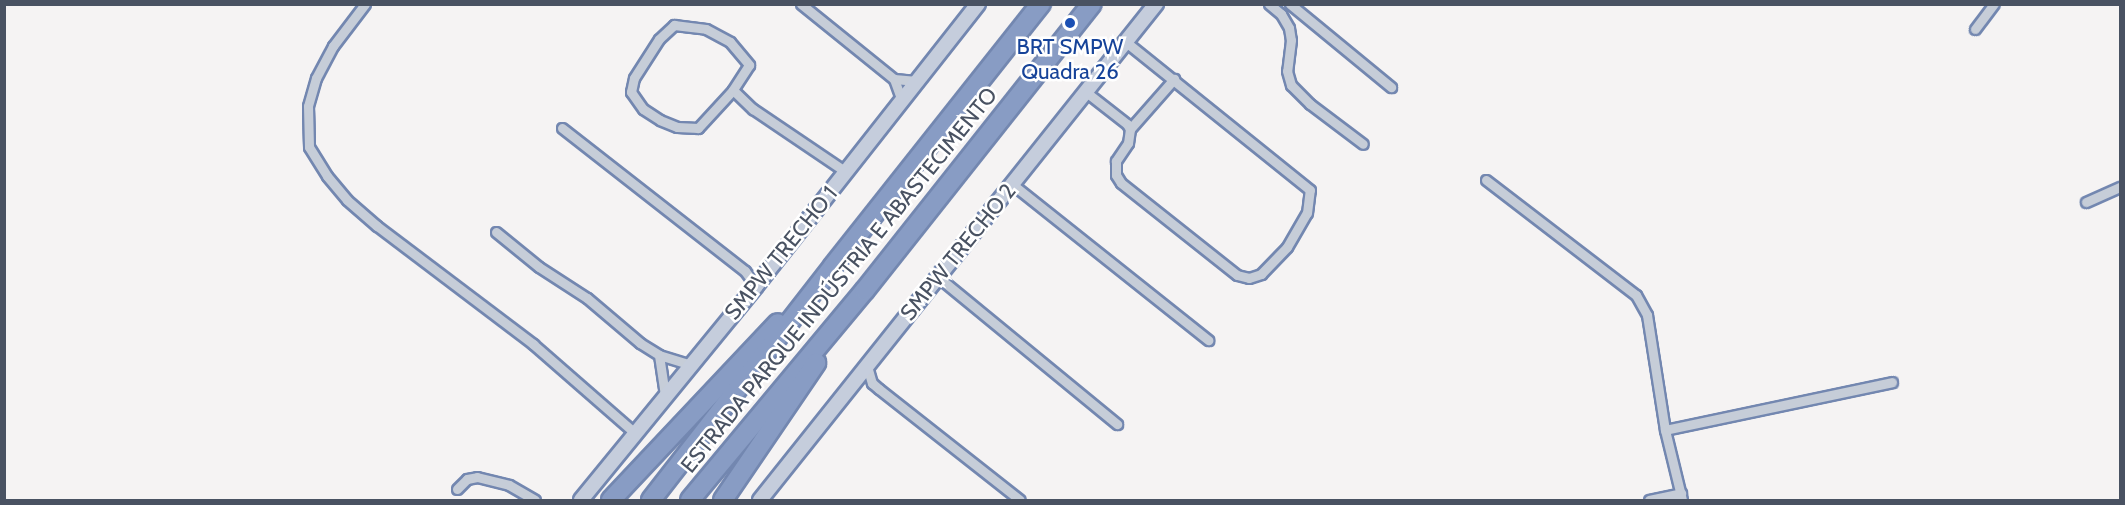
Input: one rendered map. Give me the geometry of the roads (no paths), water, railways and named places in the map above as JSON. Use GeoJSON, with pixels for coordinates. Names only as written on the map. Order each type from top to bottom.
{"type":"FeatureCollection","features":[{"type":"Feature","properties":{"kind":"highway","name":"ESTRADA PARQUE INDÚSTRIA E ABASTECIMENTO"},"geometry":{"type":"LineString","coordinates":[[651,501],[833,266],[1041,4]]}},
{"type":"Feature","properties":{"kind":"highway","name":"ESTRADA PARQUE INDÚSTRIA E ABASTECIMENTO"},"geometry":{"type":"LineString","coordinates":[[690,501],[865,290],[1092,4]]}},
{"type":"Feature","properties":{"kind":"highway"},"geometry":{"type":"LineString","coordinates":[[611,501],[833,266]]}},
{"type":"Feature","properties":{"kind":"highway"},"geometry":{"type":"LineString","coordinates":[[723,501],[865,290]]}},
{"type":"Feature","properties":{"kind":"street"},"geometry":{"type":"LineString","coordinates":[[365,4],[333,46],[316,78],[308,106],[309,147],[327,176],[347,200],[376,226],[532,344],[636,434]]}},
{"type":"Feature","properties":{"kind":"street"},"geometry":{"type":"LineString","coordinates":[[801,4],[894,78],[917,81]]}},
{"type":"Feature","properties":{"kind":"street","name":"SMPW TRECHO 1"},"geometry":{"type":"LineString","coordinates":[[581,501],[760,281],[978,4]]}},
{"type":"Feature","properties":{"kind":"street","name":"SMPW TRECHO 2"},"geometry":{"type":"LineString","coordinates":[[760,501],[1156,4]]}},
{"type":"Feature","properties":{"kind":"street"},"geometry":{"type":"LineString","coordinates":[[1269,4],[1281,14],[1289,28],[1291,40],[1287,71],[1291,85],[1310,104],[1363,144]]}},
{"type":"Feature","properties":{"kind":"street"},"geometry":{"type":"LineString","coordinates":[[1290,4],[1391,87]]}},
{"type":"Feature","properties":{"kind":"street"},"geometry":{"type":"LineString","coordinates":[[1975,29],[1994,4]]}},
{"type":"Feature","properties":{"kind":"street"},"geometry":{"type":"LineString","coordinates":[[684,24],[706,29],[730,42],[749,65],[733,90],[698,128],[677,127],[660,120],[643,109],[631,92],[634,78],[659,39],[674,25],[684,24]]}},
{"type":"Feature","properties":{"kind":"street"},"geometry":{"type":"LineString","coordinates":[[1086,92],[1128,124],[1130,129],[1128,143],[1116,161],[1116,175],[1121,183],[1237,275],[1250,278],[1261,274],[1287,247],[1307,213],[1310,190],[1126,42]]}},
{"type":"Feature","properties":{"kind":"street"},"geometry":{"type":"LineString","coordinates":[[894,78],[902,101]]}},
{"type":"Feature","properties":{"kind":"street"},"geometry":{"type":"LineString","coordinates":[[1130,129],[1174,79]]}},
{"type":"Feature","properties":{"kind":"street"},"geometry":{"type":"LineString","coordinates":[[733,90],[753,109],[846,172]]}},
{"type":"Feature","properties":{"kind":"street"},"geometry":{"type":"LineString","coordinates":[[562,128],[745,272],[760,281]]}},
{"type":"Feature","properties":{"kind":"street"},"geometry":{"type":"LineString","coordinates":[[1486,180],[1636,294],[1647,315],[1665,430],[1681,497],[1649,501]]}},
{"type":"Feature","properties":{"kind":"street"},"geometry":{"type":"LineString","coordinates":[[1012,184],[1208,340]]}},
{"type":"Feature","properties":{"kind":"street"},"geometry":{"type":"LineString","coordinates":[[2086,202],[2121,187]]}},
{"type":"Feature","properties":{"kind":"street"},"geometry":{"type":"LineString","coordinates":[[496,232],[539,267],[587,298],[614,323],[659,355],[691,365]]}},
{"type":"Feature","properties":{"kind":"street"},"geometry":{"type":"LineString","coordinates":[[938,277],[1117,424]]}},
{"type":"Feature","properties":{"kind":"street"},"geometry":{"type":"LineString","coordinates":[[659,355],[665,395]]}},
{"type":"Feature","properties":{"kind":"street"},"geometry":{"type":"LineString","coordinates":[[867,366],[872,383]]}},
{"type":"Feature","properties":{"kind":"street"},"geometry":{"type":"LineString","coordinates":[[855,380],[872,383],[1020,501]]}},
{"type":"Feature","properties":{"kind":"street"},"geometry":{"type":"LineString","coordinates":[[1665,430],[1892,382]]}},
{"type":"Feature","properties":{"kind":"street"},"geometry":{"type":"LineString","coordinates":[[457,489],[467,479],[477,477],[509,485],[535,501]]}},
{"type":"Feature","properties":{"kind":"place","name":"BRT SMPW Quadra 26"},"geometry":{"type":"Point","coordinates":[1070,23]}}]}
